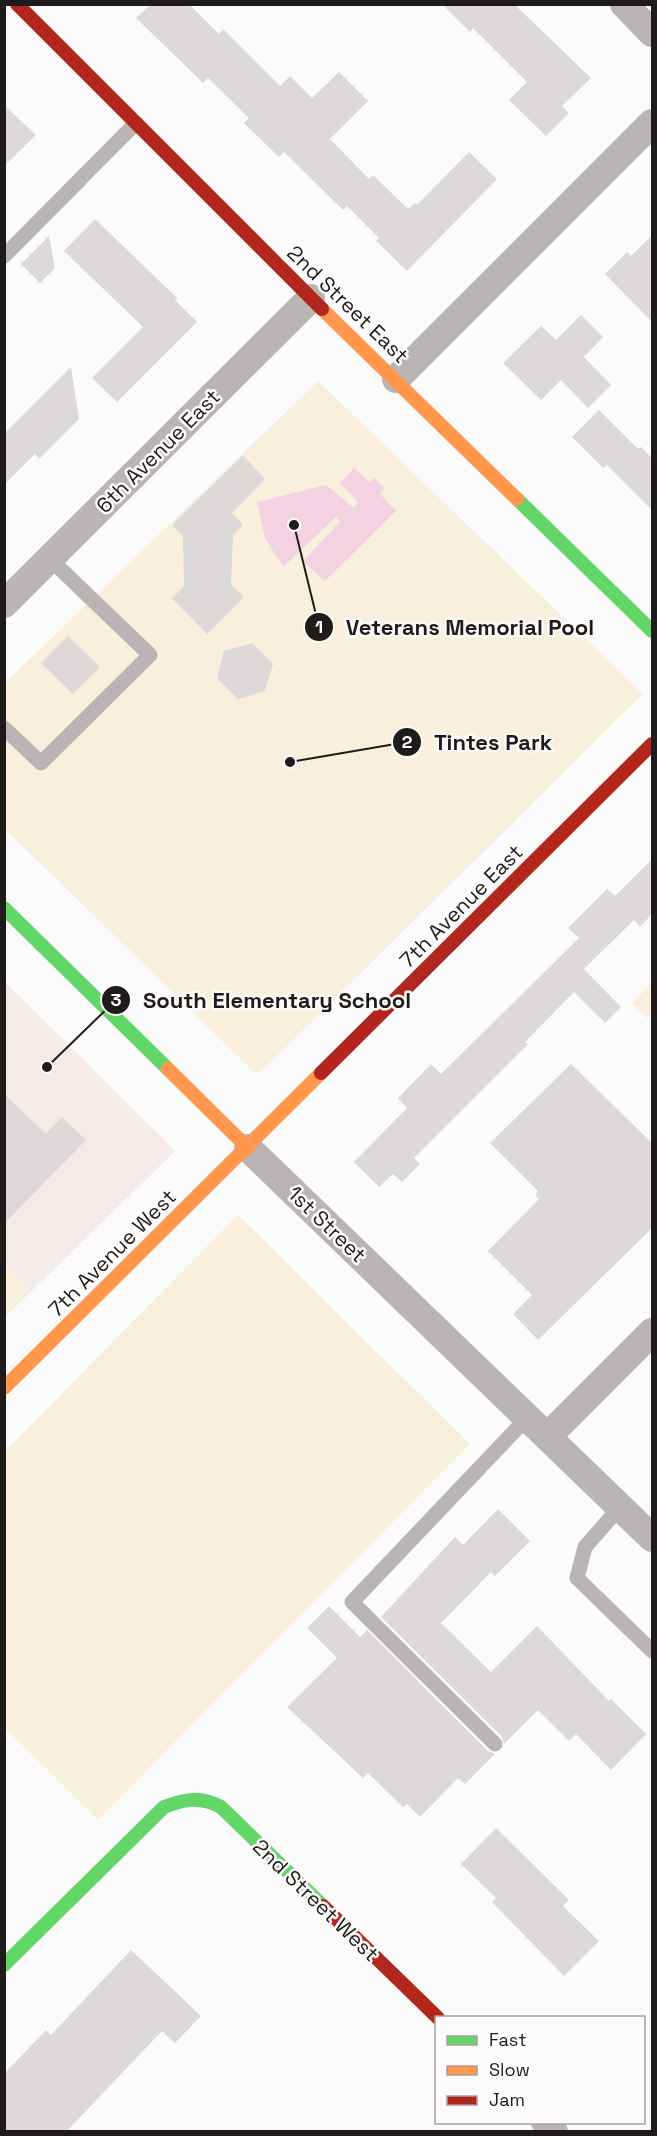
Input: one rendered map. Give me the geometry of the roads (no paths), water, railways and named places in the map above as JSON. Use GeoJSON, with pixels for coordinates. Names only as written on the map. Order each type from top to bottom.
{"type":"FeatureCollection","features":[{"type":"Feature","properties":{"kind":"street","name":"2nd Street East"},"geometry":{"type":"LineString","coordinates":[[17,4],[311,298],[652,631]]}},
{"type":"Feature","properties":{"kind":"street"},"geometry":{"type":"LineString","coordinates":[[624,4],[652,33]]}},
{"type":"Feature","properties":{"kind":"street"},"geometry":{"type":"LineString","coordinates":[[396,380],[652,123]]}},
{"type":"Feature","properties":{"kind":"street","name":"6th Avenue East"},"geometry":{"type":"LineString","coordinates":[[4,604],[311,298]]}},
{"type":"Feature","properties":{"kind":"street","name":"7th Avenue East"},"geometry":{"type":"LineString","coordinates":[[248,1148],[652,744]]}},
{"type":"Feature","properties":{"kind":"street","name":"1st Street"},"geometry":{"type":"LineString","coordinates":[[4,908],[248,1148],[652,1538]]}},
{"type":"Feature","properties":{"kind":"street","name":"7th Avenue West"},"geometry":{"type":"LineString","coordinates":[[4,1388],[248,1148]]}},
{"type":"Feature","properties":{"kind":"street"},"geometry":{"type":"LineString","coordinates":[[537,1427],[652,1332]]}},
{"type":"Feature","properties":{"kind":"street","name":"2nd Street West"},"geometry":{"type":"LineString","coordinates":[[4,1965],[164,1807],[187,1798],[210,1800],[220,1807],[436,2016]]}},
{"type":"Feature","properties":{"kind":"lane"},"geometry":{"type":"LineString","coordinates":[[4,256],[136,123]]}},
{"type":"Feature","properties":{"kind":"lane"},"geometry":{"type":"LineString","coordinates":[[4,728],[41,763],[150,655],[50,559]]}},
{"type":"Feature","properties":{"kind":"lane"},"geometry":{"type":"LineString","coordinates":[[495,1744],[352,1602],[537,1427]]}},
{"type":"Feature","properties":{"kind":"lane"},"geometry":{"type":"LineString","coordinates":[[620,1507],[585,1547],[577,1578],[652,1651]]}},
{"type":"Feature","properties":{"kind":"place","name":"Veterans Memorial Pool"},"geometry":{"type":"Point","coordinates":[294,525]}},
{"type":"Feature","properties":{"kind":"place","name":"Tintes Park"},"geometry":{"type":"Point","coordinates":[290,762]}},
{"type":"Feature","properties":{"kind":"place","name":"South Elementary School"},"geometry":{"type":"Point","coordinates":[47,1067]}}]}
